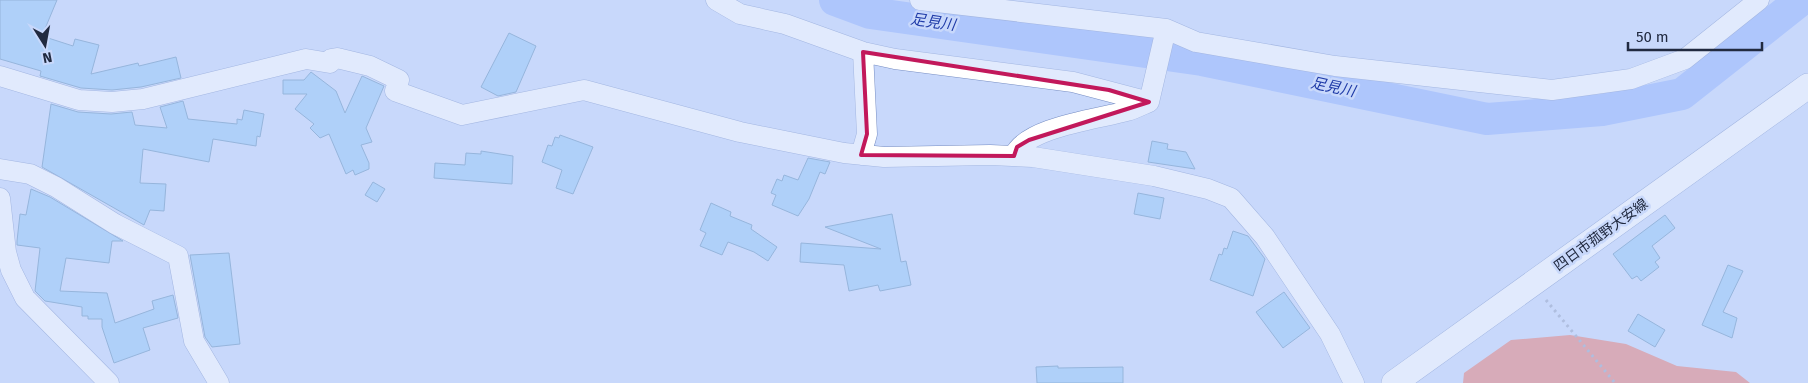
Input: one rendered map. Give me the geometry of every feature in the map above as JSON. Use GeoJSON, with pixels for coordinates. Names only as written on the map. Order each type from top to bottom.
{"type":"FeatureCollection","features":[{"type":"Feature","properties":{"kind":"main road","name":"四日市菰野大安線"},"geometry":{"type":"LineString","coordinates":[[1394,383],[1808,86]]}},
{"type":"Feature","properties":{"kind":"street"},"geometry":{"type":"LineString","coordinates":[[716,0],[740,14],[784,24],[863,52],[895,59],[1073,82],[1149,102]]}},
{"type":"Feature","properties":{"kind":"street"},"geometry":{"type":"LineString","coordinates":[[920,0],[1166,29],[1196,42],[1335,66],[1552,90],[1631,79],[1685,59],[1759,0]]}},
{"type":"Feature","properties":{"kind":"street"},"geometry":{"type":"LineString","coordinates":[[1149,102],[1166,29]]}},
{"type":"Feature","properties":{"kind":"street"},"geometry":{"type":"LineString","coordinates":[[861,155],[867,134],[863,52]]}},
{"type":"Feature","properties":{"kind":"street"},"geometry":{"type":"LineString","coordinates":[[0,76],[79,100],[112,102],[143,99],[306,59],[330,63],[331,59],[336,58],[370,66],[399,80],[395,91],[462,115],[584,90],[740,132],[861,155],[1014,156],[1154,176],[1208,189],[1231,198],[1265,237],[1302,290],[1330,334],[1354,383]]}},
{"type":"Feature","properties":{"kind":"street"},"geometry":{"type":"LineString","coordinates":[[1014,156],[1017,147],[1028,140],[1064,126],[1129,111],[1149,102]]}},
{"type":"Feature","properties":{"kind":"street"},"geometry":{"type":"LineString","coordinates":[[0,169],[30,174],[56,187],[115,224],[178,256],[194,341],[218,383]]}},
{"type":"Feature","properties":{"kind":"street"},"geometry":{"type":"LineString","coordinates":[[0,198],[6,252],[11,270],[24,298],[110,383]]}},
{"type":"Feature","properties":{"kind":"path"},"geometry":{"type":"LineString","coordinates":[[1533,284],[1615,383]]}},
{"type":"Feature","properties":{"kind":"highlighted area"},"geometry":{"type":"Polygon","coordinates":[[[863,52],[1109,90],[1149,102],[1029,140],[1017,147],[1014,156],[861,155],[867,134],[863,52]]]}},
{"type":"Feature","properties":{"kind":"shaded area"},"geometry":{"type":"Polygon","coordinates":[[[1570,335],[1626,344],[1677,366],[1736,372],[1750,383],[1463,383],[1464,373],[1511,340],[1570,335]]]}},
{"type":"Feature","properties":{"kind":"building"},"geometry":{"type":"Polygon","coordinates":[[[0,0],[57,0],[42,36],[73,46],[75,39],[99,45],[91,74],[138,63],[139,66],[176,57],[181,78],[141,87],[112,90],[81,88],[40,76],[41,71],[0,59],[0,0]]]}},
{"type":"Feature","properties":{"kind":"building"},"geometry":{"type":"Polygon","coordinates":[[[509,33],[536,46],[516,92],[498,96],[481,87],[509,33]]]}},
{"type":"Feature","properties":{"kind":"building"},"geometry":{"type":"Polygon","coordinates":[[[311,72],[336,91],[345,113],[362,76],[384,86],[366,128],[372,142],[361,145],[369,163],[369,169],[355,175],[353,170],[346,174],[329,134],[320,138],[310,128],[314,124],[295,109],[307,94],[283,94],[283,80],[304,80],[311,72]]]}},
{"type":"Feature","properties":{"kind":"building"},"geometry":{"type":"Polygon","coordinates":[[[183,101],[188,119],[237,124],[237,119],[242,120],[244,110],[264,114],[260,137],[257,136],[256,146],[213,139],[209,162],[143,149],[140,183],[166,184],[164,211],[150,210],[144,225],[42,167],[51,104],[78,112],[111,114],[132,112],[135,125],[167,128],[160,107],[183,101]]]}},
{"type":"Feature","properties":{"kind":"building"},"geometry":{"type":"Polygon","coordinates":[[[560,135],[593,147],[573,194],[556,188],[562,170],[542,162],[548,145],[552,146],[555,137],[559,138],[560,135]]]}},
{"type":"Feature","properties":{"kind":"building"},"geometry":{"type":"Polygon","coordinates":[[[1152,141],[1168,144],[1167,149],[1186,152],[1195,169],[1148,162],[1152,141]]]}},
{"type":"Feature","properties":{"kind":"building"},"geometry":{"type":"Polygon","coordinates":[[[481,151],[513,156],[512,184],[434,178],[435,163],[465,165],[466,153],[481,154],[481,151]]]}},
{"type":"Feature","properties":{"kind":"building"},"geometry":{"type":"Polygon","coordinates":[[[808,158],[830,162],[825,174],[820,172],[809,199],[798,216],[772,205],[776,195],[771,193],[777,179],[782,181],[784,175],[798,180],[808,158]]]}},
{"type":"Feature","properties":{"kind":"building"},"geometry":{"type":"Polygon","coordinates":[[[373,182],[385,189],[377,202],[365,195],[373,182]]]}},
{"type":"Feature","properties":{"kind":"building"},"geometry":{"type":"Polygon","coordinates":[[[31,189],[50,197],[123,241],[112,241],[109,263],[66,258],[60,291],[107,293],[115,323],[154,309],[152,301],[173,295],[178,318],[143,328],[150,350],[114,363],[102,327],[102,319],[88,319],[88,316],[82,316],[82,307],[45,301],[35,291],[40,248],[17,245],[20,214],[26,215],[31,189]]]}},
{"type":"Feature","properties":{"kind":"building"},"geometry":{"type":"Polygon","coordinates":[[[1138,193],[1164,198],[1160,219],[1134,214],[1138,193]]]}},
{"type":"Feature","properties":{"kind":"building"},"geometry":{"type":"Polygon","coordinates":[[[711,203],[731,212],[730,216],[752,225],[751,229],[777,247],[768,261],[754,252],[728,242],[722,255],[700,246],[706,233],[700,230],[711,203]]]}},
{"type":"Feature","properties":{"kind":"building"},"geometry":{"type":"Polygon","coordinates":[[[892,214],[901,262],[906,261],[911,285],[880,291],[878,285],[849,291],[844,265],[800,262],[801,243],[881,249],[825,227],[892,214]]]}},
{"type":"Feature","properties":{"kind":"building"},"geometry":{"type":"Polygon","coordinates":[[[1665,215],[1675,228],[1652,246],[1660,258],[1655,262],[1659,267],[1641,281],[1637,276],[1632,279],[1613,254],[1665,215]]]}},
{"type":"Feature","properties":{"kind":"building"},"geometry":{"type":"Polygon","coordinates":[[[1233,231],[1248,236],[1265,259],[1253,296],[1210,280],[1219,254],[1222,255],[1224,248],[1227,249],[1233,231]]]}},
{"type":"Feature","properties":{"kind":"building"},"geometry":{"type":"Polygon","coordinates":[[[229,253],[240,344],[212,347],[205,337],[190,255],[229,253]]]}},
{"type":"Feature","properties":{"kind":"building"},"geometry":{"type":"Polygon","coordinates":[[[1728,265],[1743,271],[1723,312],[1737,318],[1732,338],[1702,325],[1728,265]]]}},
{"type":"Feature","properties":{"kind":"building"},"geometry":{"type":"Polygon","coordinates":[[[1284,292],[1310,328],[1283,348],[1256,312],[1284,292]]]}},
{"type":"Feature","properties":{"kind":"building"},"geometry":{"type":"Polygon","coordinates":[[[1638,314],[1665,330],[1655,347],[1628,331],[1638,314]]]}},
{"type":"Feature","properties":{"kind":"building"},"geometry":{"type":"Polygon","coordinates":[[[1058,366],[1058,368],[1123,367],[1123,383],[1037,383],[1036,367],[1058,366]]]}},
{"type":"Feature","properties":{"kind":"waterway","name":"足見川"},"geometry":{"type":"LineString","coordinates":[[835,0],[870,13],[1202,60],[1487,119],[1602,110],[1682,94],[1801,0]]}}]}
